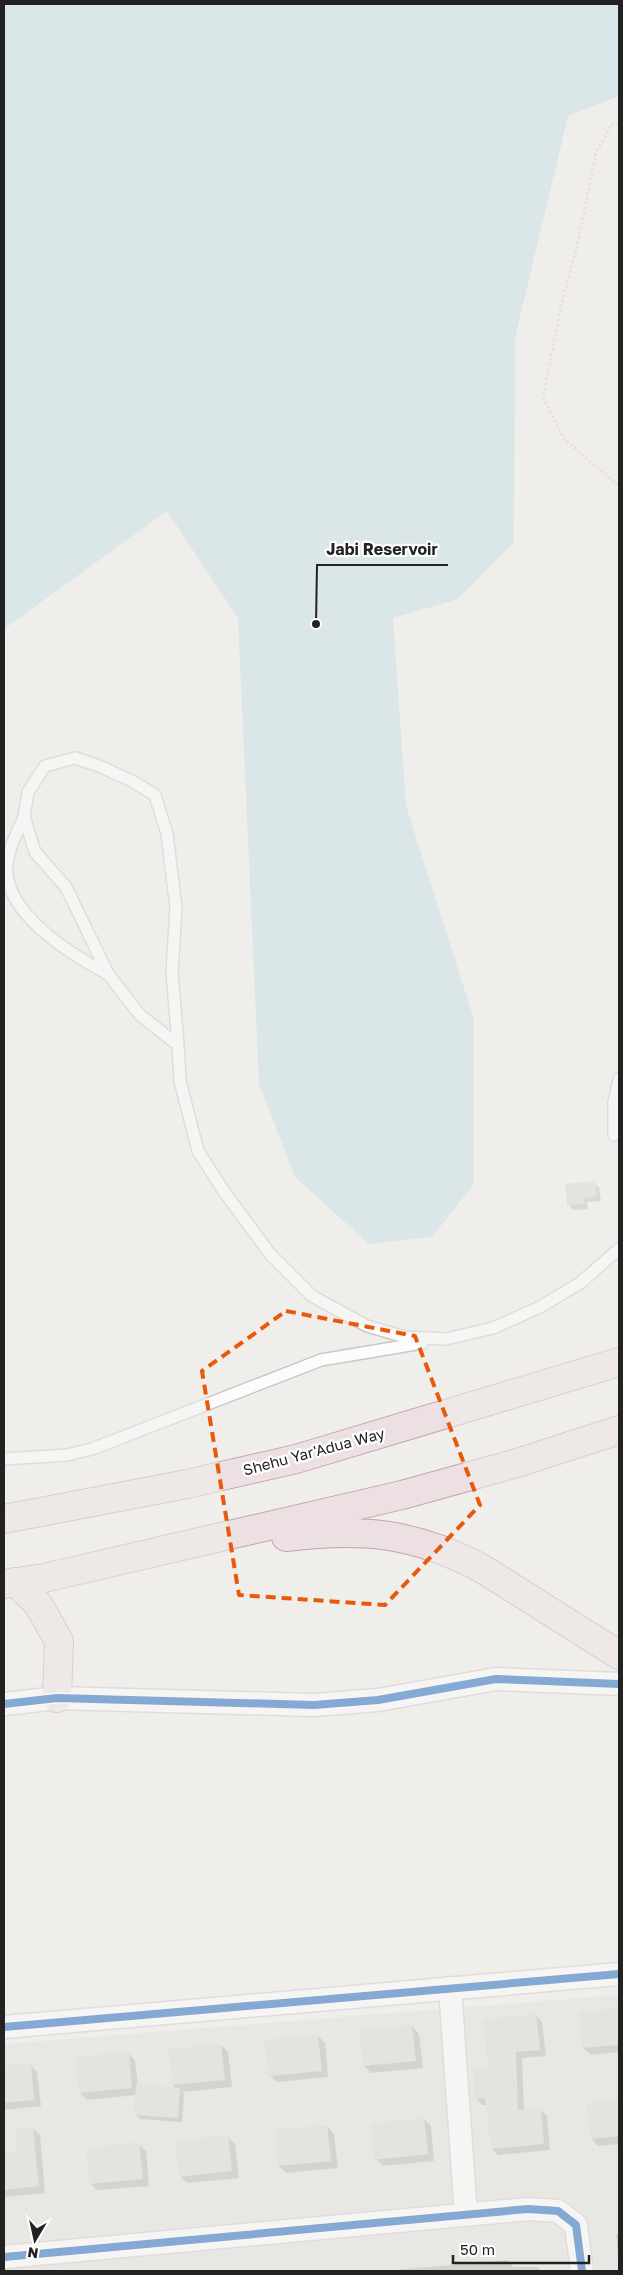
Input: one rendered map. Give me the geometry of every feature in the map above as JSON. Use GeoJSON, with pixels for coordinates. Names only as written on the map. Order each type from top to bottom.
{"type":"FeatureCollection","features":[{"type":"Feature","properties":{"kind":"highway"},"geometry":{"type":"LineString","coordinates":[[550,1384],[619,1350]]}},
{"type":"Feature","properties":{"kind":"highway","name":"Shehu Yar'Adua Way"},"geometry":{"type":"LineString","coordinates":[[4,1519],[187,1484],[296,1459],[619,1362]]}},
{"type":"Feature","properties":{"kind":"highway"},"geometry":{"type":"LineString","coordinates":[[9,1583],[44,1578],[402,1496],[517,1463],[619,1430]]}},
{"type":"Feature","properties":{"kind":"highway"},"geometry":{"type":"LineString","coordinates":[[167,1550],[301,1535],[341,1533],[382,1534],[408,1538],[458,1556],[481,1568],[619,1655]]}},
{"type":"Feature","properties":{"kind":"highway"},"geometry":{"type":"LineString","coordinates":[[9,1583],[38,1604],[60,1641],[57,1698]]}},
{"type":"Feature","properties":{"kind":"street"},"geometry":{"type":"LineString","coordinates":[[4,1704],[57,1698],[314,1704],[378,1700],[496,1679],[618,1686]]}},
{"type":"Feature","properties":{"kind":"street"},"geometry":{"type":"LineString","coordinates":[[4,2027],[619,1974]]}},
{"type":"Feature","properties":{"kind":"street"},"geometry":{"type":"LineString","coordinates":[[450,1988],[466,2215]]}},
{"type":"Feature","properties":{"kind":"street"},"geometry":{"type":"LineString","coordinates":[[4,2257],[528,2210],[558,2211],[576,2225],[582,2271]]}},
{"type":"Feature","properties":{"kind":"lane"},"geometry":{"type":"LineString","coordinates":[[108,974],[79,959],[53,942],[30,918],[15,899],[7,866],[10,848],[24,818],[28,792],[45,766],[75,758],[100,766],[132,781],[155,795],[167,834],[176,908],[172,971],[180,1081],[198,1151],[223,1190],[270,1254],[312,1296],[368,1326],[405,1337],[446,1339]]}},
{"type":"Feature","properties":{"kind":"lane"},"geometry":{"type":"LineString","coordinates":[[24,818],[35,852],[66,887],[108,974],[140,1016],[178,1045]]}},
{"type":"Feature","properties":{"kind":"lane"},"geometry":{"type":"LineString","coordinates":[[614,1135],[614,1102],[619,1078]]}},
{"type":"Feature","properties":{"kind":"lane"},"geometry":{"type":"LineString","coordinates":[[4,1459],[67,1455],[92,1450],[321,1360],[446,1339],[493,1328],[540,1307],[580,1283],[619,1249]]}},
{"type":"Feature","properties":{"kind":"path"},"geometry":{"type":"LineString","coordinates":[[619,124],[610,125],[596,153],[578,242],[562,302],[543,398],[564,439],[619,486]]}},
{"type":"Feature","properties":{"kind":"highlighted area"},"geometry":{"type":"Polygon","coordinates":[[[286,1311],[415,1336],[480,1505],[385,1605],[239,1595],[202,1371],[286,1311]]]}},
{"type":"Feature","properties":{"kind":"shaded area"},"geometry":{"type":"Polygon","coordinates":[[[619,1995],[619,2271],[4,2271],[4,2044],[619,1995]]]}},
{"type":"Feature","properties":{"kind":"water"},"geometry":{"type":"Polygon","coordinates":[[[4,4],[619,4],[619,96],[568,116],[515,338],[514,542],[458,599],[393,618],[406,806],[474,1019],[474,1184],[432,1237],[369,1244],[295,1177],[259,1084],[238,618],[167,511],[4,629],[4,4]]]}},
{"type":"Feature","properties":{"kind":"building"},"geometry":{"type":"Polygon","coordinates":[[[595,1181],[597,1196],[583,1198],[584,1204],[567,1206],[565,1184],[595,1181]]]}},
{"type":"Feature","properties":{"kind":"building"},"geometry":{"type":"Polygon","coordinates":[[[619,2008],[619,2045],[582,2048],[579,2012],[619,2008]]]}},
{"type":"Feature","properties":{"kind":"building"},"geometry":{"type":"Polygon","coordinates":[[[536,2014],[540,2050],[516,2052],[518,2110],[541,2108],[544,2144],[491,2149],[485,2098],[474,2099],[473,2068],[488,2068],[483,2019],[536,2014]]]}},
{"type":"Feature","properties":{"kind":"building"},"geometry":{"type":"Polygon","coordinates":[[[412,2025],[416,2061],[363,2066],[359,2030],[412,2025]]]}},
{"type":"Feature","properties":{"kind":"building"},"geometry":{"type":"Polygon","coordinates":[[[318,2034],[322,2071],[268,2076],[264,2040],[318,2034]]]}},
{"type":"Feature","properties":{"kind":"building"},"geometry":{"type":"Polygon","coordinates":[[[221,2044],[225,2080],[172,2085],[168,2049],[221,2044]]]}},
{"type":"Feature","properties":{"kind":"building"},"geometry":{"type":"Polygon","coordinates":[[[129,2052],[132,2088],[79,2093],[75,2057],[129,2052]]]}},
{"type":"Feature","properties":{"kind":"building"},"geometry":{"type":"Polygon","coordinates":[[[31,2063],[34,2100],[4,2103],[4,2066],[31,2063]]]}},
{"type":"Feature","properties":{"kind":"building"},"geometry":{"type":"Polygon","coordinates":[[[136,2084],[180,2088],[178,2118],[134,2115],[136,2084]]]}},
{"type":"Feature","properties":{"kind":"building"},"geometry":{"type":"Polygon","coordinates":[[[619,2100],[619,2136],[590,2139],[586,2103],[619,2100]]]}},
{"type":"Feature","properties":{"kind":"building"},"geometry":{"type":"Polygon","coordinates":[[[424,2118],[428,2154],[374,2160],[371,2123],[424,2118]]]}},
{"type":"Feature","properties":{"kind":"building"},"geometry":{"type":"Polygon","coordinates":[[[327,2125],[331,2161],[278,2166],[274,2130],[327,2125]]]}},
{"type":"Feature","properties":{"kind":"building"},"geometry":{"type":"Polygon","coordinates":[[[33,2127],[39,2186],[4,2190],[4,2153],[16,2152],[15,2128],[33,2127]]]}},
{"type":"Feature","properties":{"kind":"building"},"geometry":{"type":"Polygon","coordinates":[[[228,2135],[232,2171],[179,2177],[175,2141],[228,2135]]]}},
{"type":"Feature","properties":{"kind":"building"},"geometry":{"type":"Polygon","coordinates":[[[139,2142],[143,2179],[89,2184],[86,2148],[139,2142]]]}},
{"type":"Feature","properties":{"kind":"cycle path"},"geometry":{"type":"LineString","coordinates":[[4,1704],[57,1698],[314,1705],[378,1700],[496,1679],[619,1684]]}},
{"type":"Feature","properties":{"kind":"cycle path"},"geometry":{"type":"LineString","coordinates":[[4,2027],[619,1974]]}},
{"type":"Feature","properties":{"kind":"cycle path"},"geometry":{"type":"LineString","coordinates":[[4,2257],[528,2209],[558,2211],[576,2225],[582,2271]]}},
{"type":"Feature","properties":{"kind":"place","name":"Jabi Reservoir"},"geometry":{"type":"Point","coordinates":[316,624]}}]}
